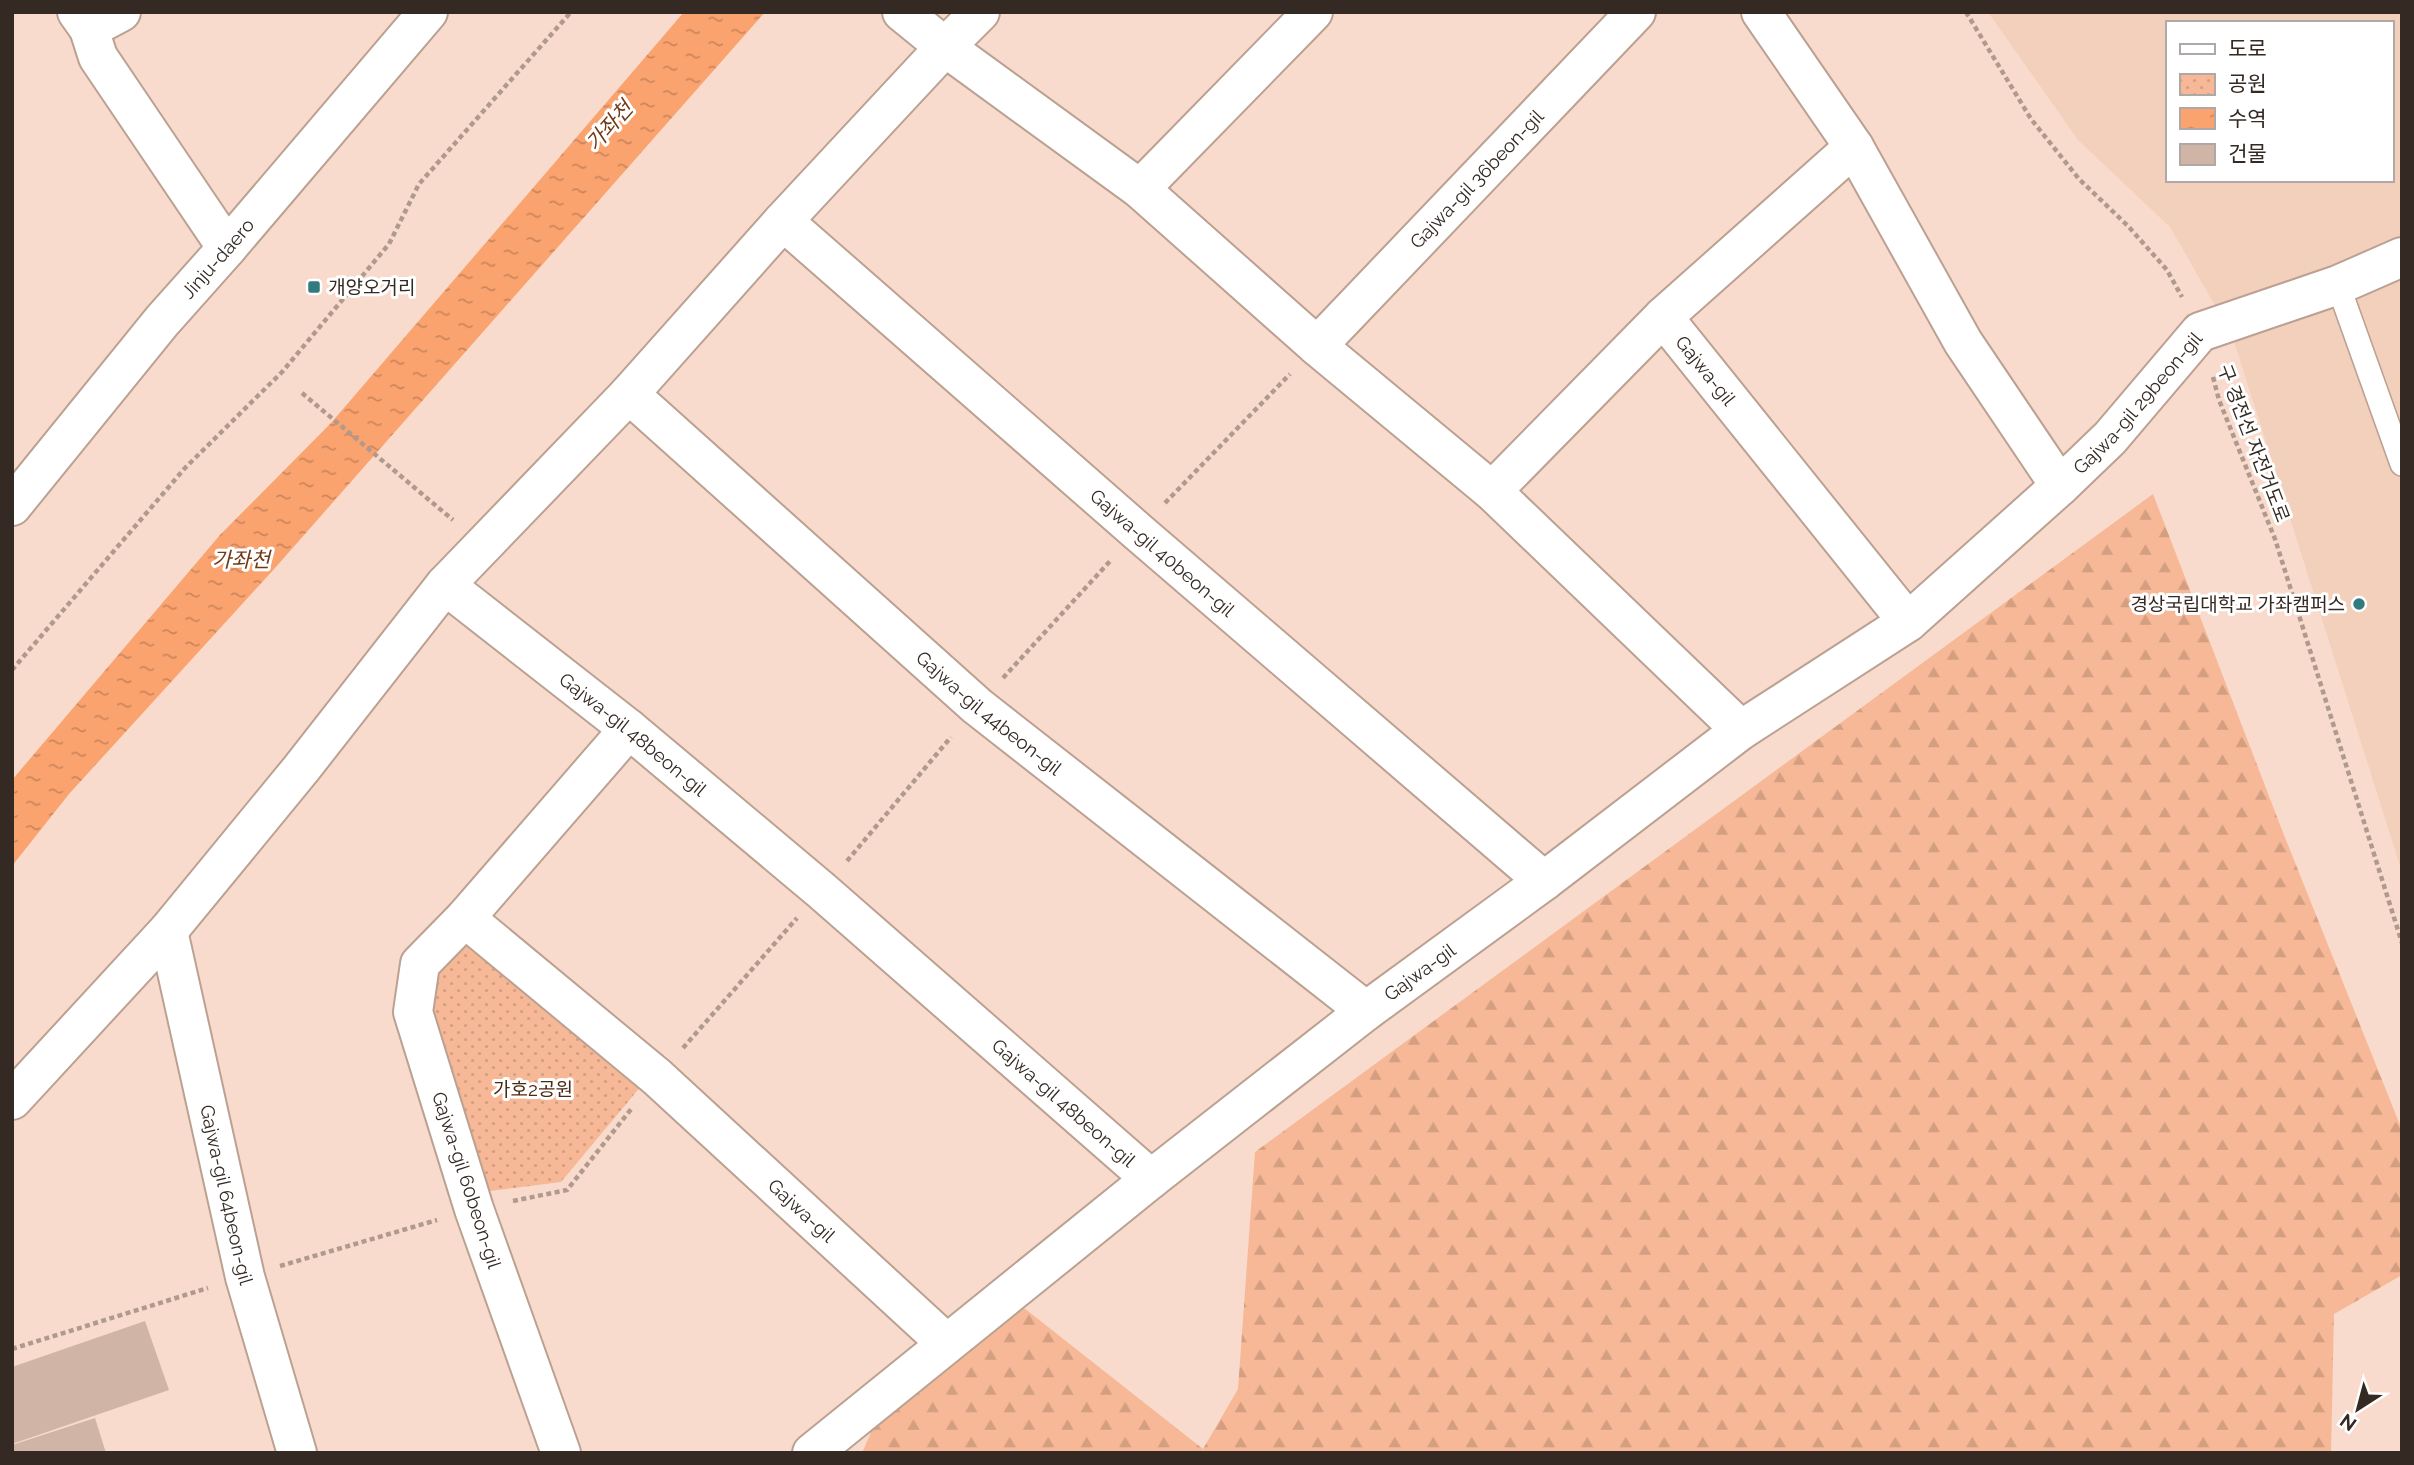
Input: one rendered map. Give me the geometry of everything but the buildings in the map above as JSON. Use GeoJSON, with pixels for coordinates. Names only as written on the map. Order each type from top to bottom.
{"type":"FeatureCollection","features":[{"type":"Feature","properties":{"kind":"street","name":"Jinju-daero"},"geometry":{"type":"LineString","coordinates":[[12,506],[162,321],[428,12]]}},
{"type":"Feature","properties":{"kind":"street"},"geometry":{"type":"LineString","coordinates":[[902,12],[945,47],[1140,189],[1317,346],[1492,492],[1741,730]]}},
{"type":"Feature","properties":{"kind":"street"},"geometry":{"type":"LineString","coordinates":[[12,1100],[168,931],[445,584],[629,394],[783,221],[979,12]]}},
{"type":"Feature","properties":{"kind":"street"},"geometry":{"type":"LineString","coordinates":[[1140,189],[1313,12]]}},
{"type":"Feature","properties":{"kind":"street","name":"Gajwa-gil 36beon-gil"},"geometry":{"type":"LineString","coordinates":[[1317,346],[1636,12]]}},
{"type":"Feature","properties":{"kind":"street"},"geometry":{"type":"LineString","coordinates":[[1761,12],[1854,147],[1963,342],[2060,486]]}},
{"type":"Feature","properties":{"kind":"street"},"geometry":{"type":"LineString","coordinates":[[96,18],[98,57],[227,248]]}},
{"type":"Feature","properties":{"kind":"street","name":"Gajwa-gil"},"geometry":{"type":"LineString","coordinates":[[1854,147],[1663,317],[1908,622]]}},
{"type":"Feature","properties":{"kind":"street","name":"Gajwa-gil 40beon-gil"},"geometry":{"type":"LineString","coordinates":[[783,221],[1137,531],[1544,881]]}},
{"type":"Feature","properties":{"kind":"street","name":"Gajwa-gil 29beon-gil"},"geometry":{"type":"LineString","coordinates":[[2060,486],[2110,438],[2200,332],[2338,285],[2402,257]]}},
{"type":"Feature","properties":{"kind":"street"},"geometry":{"type":"LineString","coordinates":[[1492,492],[1663,317]]}},
{"type":"Feature","properties":{"kind":"street","name":"Gajwa-gil 44beon-gil"},"geometry":{"type":"LineString","coordinates":[[629,394],[977,706],[1366,1011]]}},
{"type":"Feature","properties":{"kind":"street","name":"Gajwa-gil"},"geometry":{"type":"LineString","coordinates":[[812,1453],[1151,1179],[1366,1011],[1544,881],[1741,730],[1908,622],[2060,486]]}},
{"type":"Feature","properties":{"kind":"street","name":"Gajwa-gil 48beon-gil"},"geometry":{"type":"LineString","coordinates":[[445,584],[629,729],[822,891],[1151,1179]]}},
{"type":"Feature","properties":{"kind":"street","name":"Gajwa-gil 60beon-gil"},"geometry":{"type":"LineString","coordinates":[[561,1453],[474,1209],[413,1013],[420,964],[465,918],[629,729]]}},
{"type":"Feature","properties":{"kind":"street"},"geometry":{"type":"LineString","coordinates":[[465,918],[657,1077]]}},
{"type":"Feature","properties":{"kind":"street","name":"Gajwa-gil 64beon-gil"},"geometry":{"type":"LineString","coordinates":[[168,931],[245,1276],[297,1453]]}},
{"type":"Feature","properties":{"kind":"street","name":"Gajwa-gil"},"geometry":{"type":"LineString","coordinates":[[657,1077],[946,1343]]}},
{"type":"Feature","properties":{"kind":"lane"},"geometry":{"type":"LineString","coordinates":[[2338,285],[2402,464]]}},
{"type":"Feature","properties":{"kind":"path"},"geometry":{"type":"LineString","coordinates":[[12,670],[185,468],[282,372],[389,244],[419,184],[571,12]]}},
{"type":"Feature","properties":{"kind":"path","name":"구 경전선 자전거도로"},"geometry":{"type":"LineString","coordinates":[[1966,12],[2031,119],[2080,179],[2168,270],[2200,332],[2219,400],[2275,538],[2402,943]]}},
{"type":"Feature","properties":{"kind":"path"},"geometry":{"type":"LineString","coordinates":[[12,1349],[245,1276],[474,1209],[567,1189],[657,1077],[822,891],[977,706],[1137,531],[1317,346]]}},
{"type":"Feature","properties":{"kind":"path"},"geometry":{"type":"LineString","coordinates":[[302,393],[483,545]]}},
{"type":"Feature","properties":{"kind":"shaded area","name":"경상국립대학교 가좌캠퍼스"},"geometry":{"type":"Polygon","coordinates":[[[1988,12],[2402,12],[2402,872],[2232,335],[2170,227],[2078,140],[1988,12]]]}},
{"type":"Feature","properties":{"kind":"green space"},"geometry":{"type":"Polygon","coordinates":[[[2153,494],[2282,830],[2402,1130],[2402,1275],[2334,1314],[2331,1453],[862,1453],[893,1382],[1024,1308],[1203,1449],[1238,1389],[1255,1152],[2153,494]]]}},
{"type":"Feature","properties":{"kind":"green space","name":"가호2공원"},"geometry":{"type":"Polygon","coordinates":[[[473,933],[647,1079],[561,1182],[482,1192],[430,1040],[435,964],[473,933]]]}},
{"type":"Feature","properties":{"kind":"water","name":"가좌천"},"geometry":{"type":"Polygon","coordinates":[[[684,12],[765,12],[275,568],[69,794],[12,866],[12,780],[220,535],[331,423],[684,12]]]}},
{"type":"Feature","properties":{"kind":"place","name":"개양오거리"},"geometry":{"type":"Point","coordinates":[314,287]}},
{"type":"Feature","properties":{"kind":"place","name":"경상국립대학교 가좌캠퍼스"},"geometry":{"type":"Point","coordinates":[2359,604]}}]}
